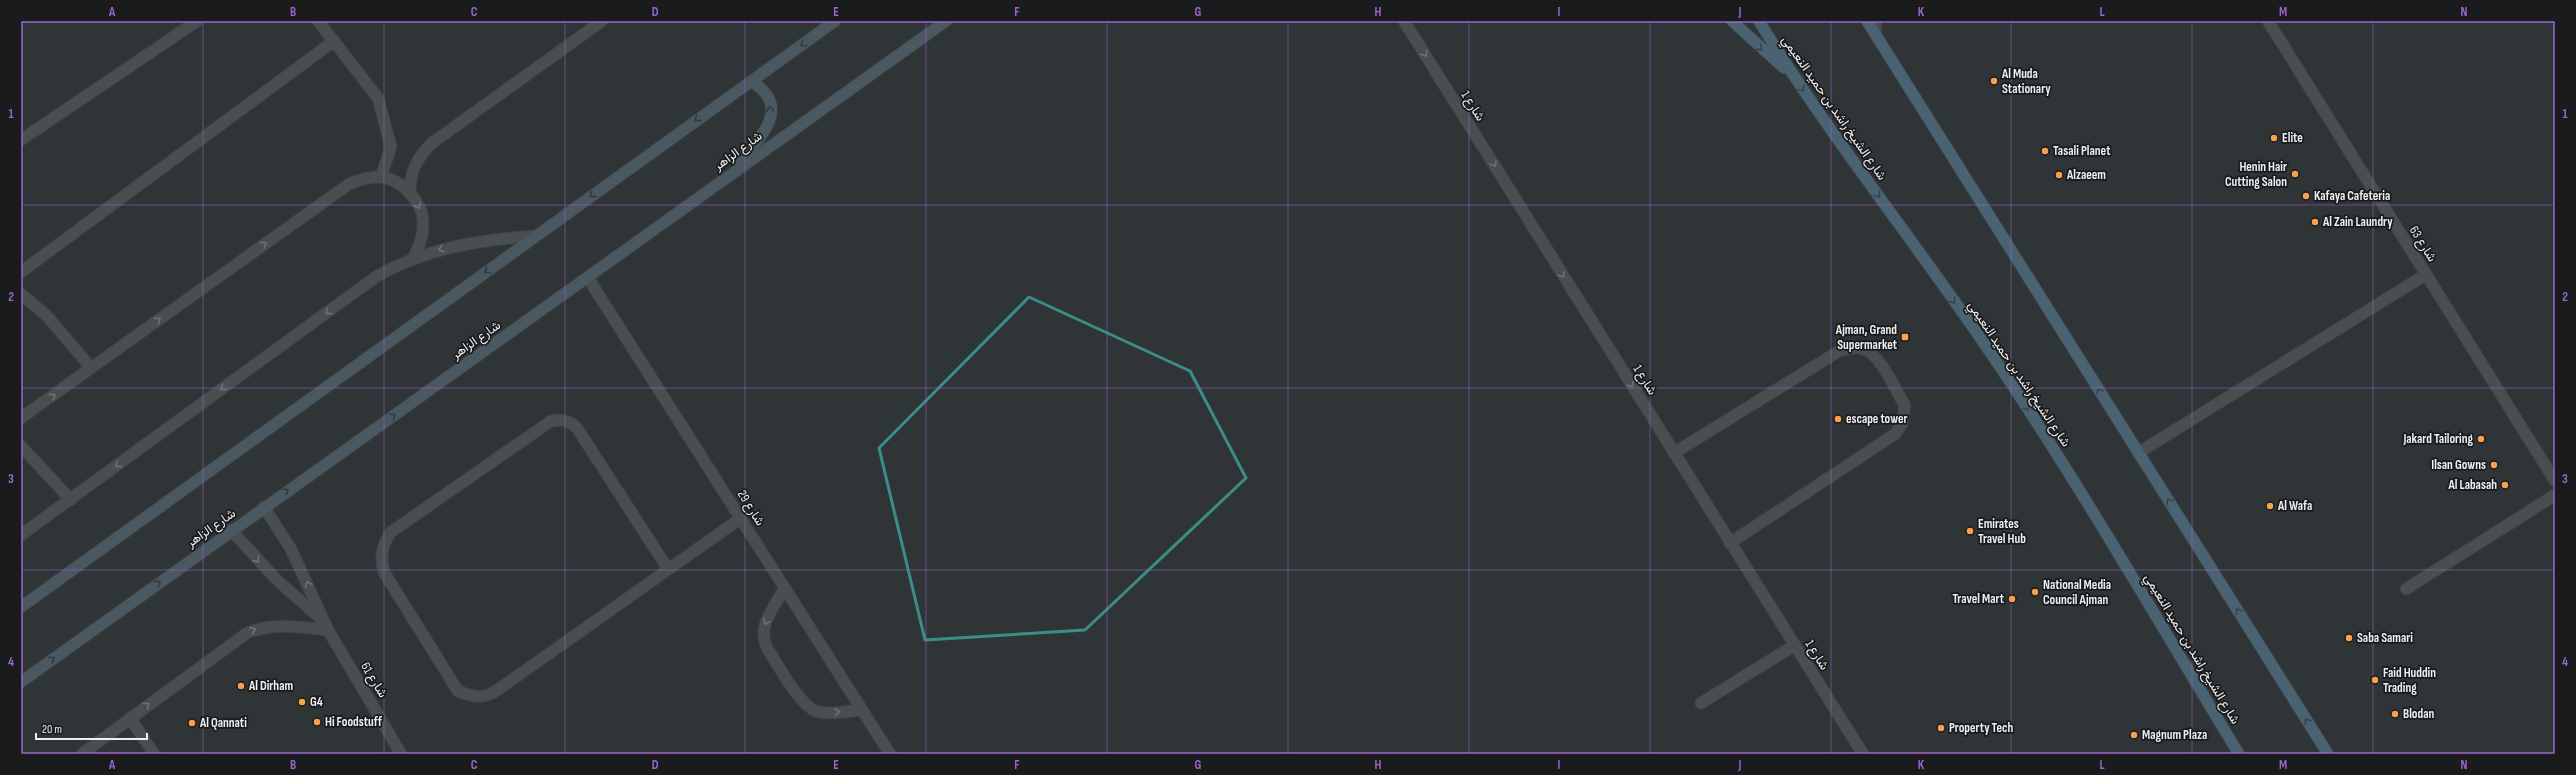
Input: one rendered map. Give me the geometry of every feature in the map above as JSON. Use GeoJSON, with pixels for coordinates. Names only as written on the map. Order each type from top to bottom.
{"type":"FeatureCollection","features":[{"type":"Feature","properties":{"kind":"main road"},"geometry":{"type":"LineString","coordinates":[[23,606],[835,21]]}},
{"type":"Feature","properties":{"kind":"main road","name":"شارع الزاهر"},"geometry":{"type":"LineString","coordinates":[[21,682],[231,530],[588,278],[729,175],[946,21]]}},
{"type":"Feature","properties":{"kind":"main road"},"geometry":{"type":"LineString","coordinates":[[1732,21],[1791,74]]}},
{"type":"Feature","properties":{"kind":"main road","name":"شارع الشيخ راشد بن حميد النعيمي"},"geometry":{"type":"LineString","coordinates":[[1759,21],[1791,74],[1995,359],[2028,410],[2239,754]]}},
{"type":"Feature","properties":{"kind":"main road"},"geometry":{"type":"LineString","coordinates":[[1867,21],[2328,754]]}},
{"type":"Feature","properties":{"kind":"main road"},"geometry":{"type":"LineString","coordinates":[[729,175],[764,134],[770,122],[772,110],[769,98],[761,87],[751,81]]}},
{"type":"Feature","properties":{"kind":"street"},"geometry":{"type":"LineString","coordinates":[[21,140],[197,21]]}},
{"type":"Feature","properties":{"kind":"street"},"geometry":{"type":"LineString","coordinates":[[318,21],[378,98],[391,147],[381,177]]}},
{"type":"Feature","properties":{"kind":"street"},"geometry":{"type":"LineString","coordinates":[[410,192],[410,178],[414,164],[432,143],[602,21]]}},
{"type":"Feature","properties":{"kind":"street","name":"شارع 1"},"geometry":{"type":"LineString","coordinates":[[1404,21],[1863,754]]}},
{"type":"Feature","properties":{"kind":"street"},"geometry":{"type":"LineString","coordinates":[[1875,34],[1876,21]]}},
{"type":"Feature","properties":{"kind":"street","name":"شارع 63"},"geometry":{"type":"LineString","coordinates":[[2268,21],[2555,481]]}},
{"type":"Feature","properties":{"kind":"street"},"geometry":{"type":"LineString","coordinates":[[21,272],[334,41]]}},
{"type":"Feature","properties":{"kind":"street"},"geometry":{"type":"LineString","coordinates":[[21,418],[349,184],[364,178],[381,177],[396,182],[410,192],[420,207],[424,225],[421,243],[413,259]]}},
{"type":"Feature","properties":{"kind":"street"},"geometry":{"type":"LineString","coordinates":[[21,535],[377,276],[413,259],[442,248],[474,242],[535,236]]}},
{"type":"Feature","properties":{"kind":"street"},"geometry":{"type":"LineString","coordinates":[[2138,453],[2425,274]]}},
{"type":"Feature","properties":{"kind":"street","name":"شارع 29"},"geometry":{"type":"LineString","coordinates":[[588,278],[890,754]]}},
{"type":"Feature","properties":{"kind":"street"},"geometry":{"type":"LineString","coordinates":[[21,294],[48,317],[91,368]]}},
{"type":"Feature","properties":{"kind":"street"},"geometry":{"type":"LineString","coordinates":[[1674,453],[1839,351],[1851,347],[1863,348],[1877,358],[1905,406],[1902,424],[1895,434],[1730,543]]}},
{"type":"Feature","properties":{"kind":"street"},"geometry":{"type":"LineString","coordinates":[[668,569],[577,428],[566,420],[551,421],[391,532],[384,543],[381,556],[385,574],[458,691],[477,697],[489,696],[741,518]]}},
{"type":"Feature","properties":{"kind":"street"},"geometry":{"type":"LineString","coordinates":[[21,446],[71,500]]}},
{"type":"Feature","properties":{"kind":"street"},"geometry":{"type":"LineString","coordinates":[[2406,589],[2555,494]]}},
{"type":"Feature","properties":{"kind":"street","name":"شارع 61"},"geometry":{"type":"LineString","coordinates":[[264,507],[297,561],[326,625],[401,754]]}},
{"type":"Feature","properties":{"kind":"street","name":"شارع 61"},"geometry":{"type":"LineString","coordinates":[[231,530],[271,574],[326,625]]}},
{"type":"Feature","properties":{"kind":"street"},"geometry":{"type":"LineString","coordinates":[[785,588],[764,626],[764,641],[767,648],[804,703],[813,710],[820,713],[862,710]]}},
{"type":"Feature","properties":{"kind":"street"},"geometry":{"type":"LineString","coordinates":[[82,754],[247,633],[261,627],[278,625],[326,625]]}},
{"type":"Feature","properties":{"kind":"street"},"geometry":{"type":"LineString","coordinates":[[1701,703],[1795,645]]}},
{"type":"Feature","properties":{"kind":"street"},"geometry":{"type":"LineString","coordinates":[[130,718],[154,754]]}},
{"type":"Feature","properties":{"kind":"highlighted area"},"geometry":{"type":"Polygon","coordinates":[[[1029,297],[1190,371],[1246,478],[1085,630],[925,640],[879,448],[1029,297]]]}},
{"type":"Feature","properties":{"kind":"place","name":"Al Muda Stationary"},"geometry":{"type":"Point","coordinates":[1994,81]}},
{"type":"Feature","properties":{"kind":"place","name":"Elite"},"geometry":{"type":"Point","coordinates":[2274,138]}},
{"type":"Feature","properties":{"kind":"place","name":"Tasali Planet"},"geometry":{"type":"Point","coordinates":[2045,151]}},
{"type":"Feature","properties":{"kind":"place","name":"Henin Hair Cutting Salon"},"geometry":{"type":"Point","coordinates":[2295,174]}},
{"type":"Feature","properties":{"kind":"place","name":"Alzaeem"},"geometry":{"type":"Point","coordinates":[2059,175]}},
{"type":"Feature","properties":{"kind":"place","name":"Kafaya Cafeteria"},"geometry":{"type":"Point","coordinates":[2306,196]}},
{"type":"Feature","properties":{"kind":"place","name":"Al Zain Laundry"},"geometry":{"type":"Point","coordinates":[2315,222]}},
{"type":"Feature","properties":{"kind":"place","name":"Ajman, Grand Supermarket"},"geometry":{"type":"Point","coordinates":[1905,337]}},
{"type":"Feature","properties":{"kind":"place","name":"escape tower"},"geometry":{"type":"Point","coordinates":[1838,419]}},
{"type":"Feature","properties":{"kind":"place","name":"Jakard Tailoring"},"geometry":{"type":"Point","coordinates":[2481,439]}},
{"type":"Feature","properties":{"kind":"place","name":"Ilsan Gowns"},"geometry":{"type":"Point","coordinates":[2494,465]}},
{"type":"Feature","properties":{"kind":"place","name":"Al Labasah"},"geometry":{"type":"Point","coordinates":[2505,485]}},
{"type":"Feature","properties":{"kind":"place","name":"Al Wafa"},"geometry":{"type":"Point","coordinates":[2270,506]}},
{"type":"Feature","properties":{"kind":"place","name":"Emirates Travel Hub"},"geometry":{"type":"Point","coordinates":[1970,531]}},
{"type":"Feature","properties":{"kind":"place","name":"National Media Council Ajman"},"geometry":{"type":"Point","coordinates":[2035,592]}},
{"type":"Feature","properties":{"kind":"place","name":"Travel Mart"},"geometry":{"type":"Point","coordinates":[2012,599]}},
{"type":"Feature","properties":{"kind":"place","name":"Saba Samari"},"geometry":{"type":"Point","coordinates":[2349,638]}},
{"type":"Feature","properties":{"kind":"place","name":"Faid Huddin Trading"},"geometry":{"type":"Point","coordinates":[2375,680]}},
{"type":"Feature","properties":{"kind":"place","name":"Al Dirham"},"geometry":{"type":"Point","coordinates":[241,686]}},
{"type":"Feature","properties":{"kind":"place","name":"G4"},"geometry":{"type":"Point","coordinates":[302,702]}},
{"type":"Feature","properties":{"kind":"place","name":"Blodan"},"geometry":{"type":"Point","coordinates":[2395,714]}},
{"type":"Feature","properties":{"kind":"place","name":"Hi Foodstuff"},"geometry":{"type":"Point","coordinates":[317,722]}},
{"type":"Feature","properties":{"kind":"place","name":"Al Qannati"},"geometry":{"type":"Point","coordinates":[192,723]}},
{"type":"Feature","properties":{"kind":"place","name":"Property Tech"},"geometry":{"type":"Point","coordinates":[1941,728]}},
{"type":"Feature","properties":{"kind":"place","name":"Magnum Plaza"},"geometry":{"type":"Point","coordinates":[2134,735]}}]}
